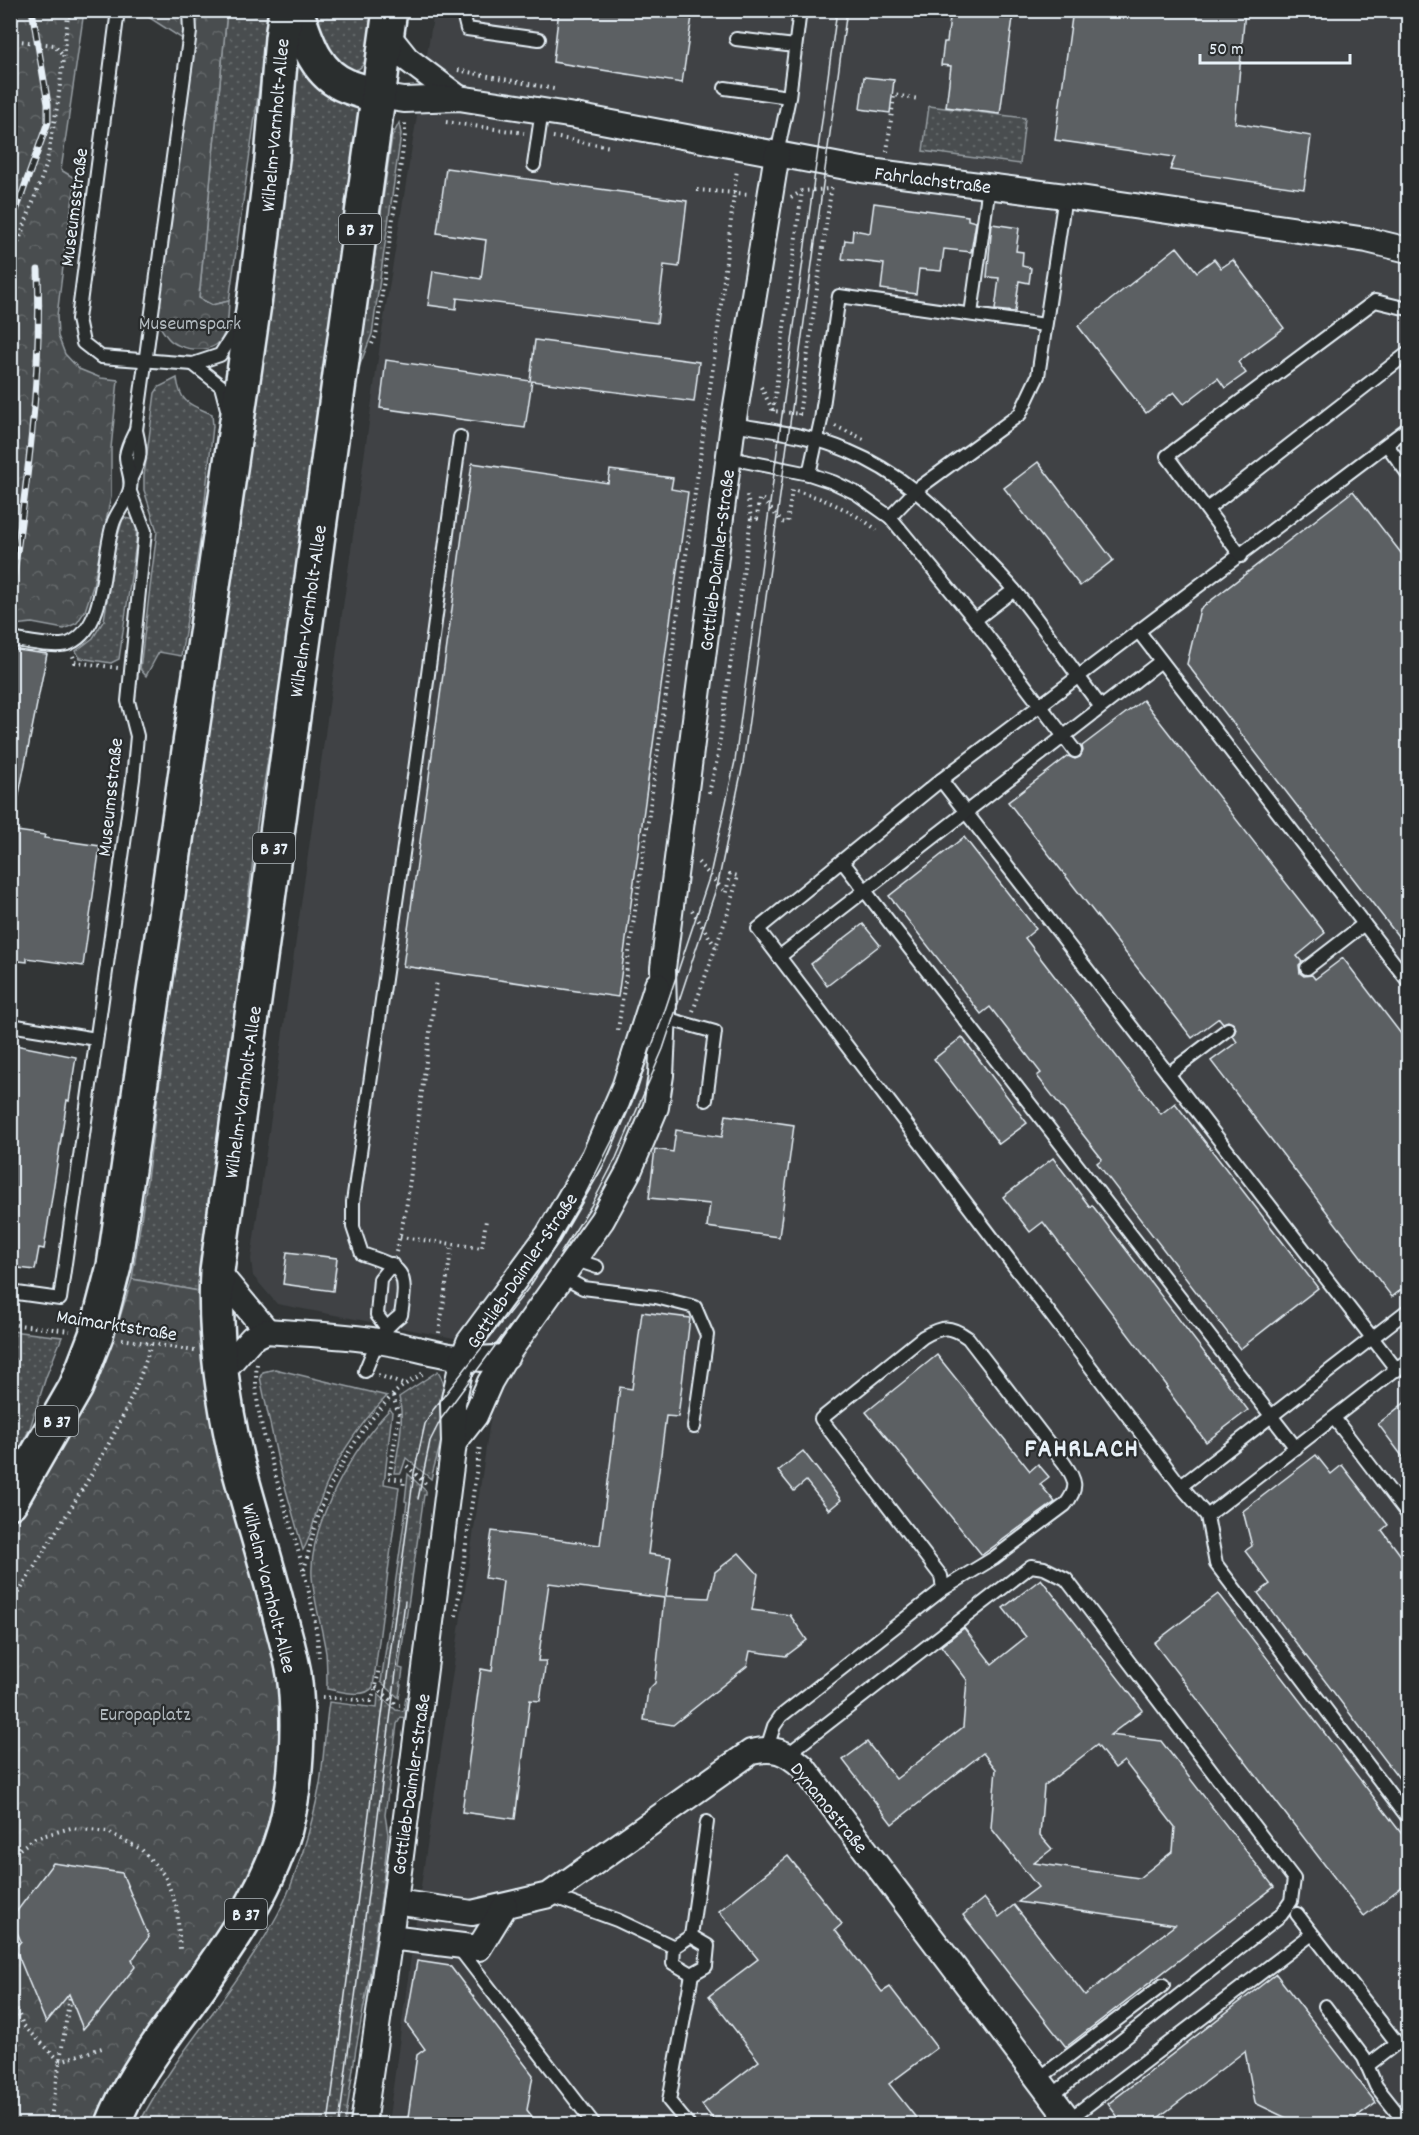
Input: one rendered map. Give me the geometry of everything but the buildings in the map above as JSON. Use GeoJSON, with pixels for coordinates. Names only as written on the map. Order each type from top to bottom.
{"type":"FeatureCollection","features":[{"type":"Feature","properties":{"kind":"main road","name":"Wilhelm-Varnholt-Allee"},"geometry":{"type":"LineString","coordinates":[[10,1502],[76,1387],[96,1335],[114,1266],[255,297],[286,10]]}},
{"type":"Feature","properties":{"kind":"main road"},"geometry":{"type":"LineString","coordinates":[[296,10],[308,46],[322,68],[345,86],[378,96]]}},
{"type":"Feature","properties":{"kind":"main road","name":"Wilhelm-Varnholt-Allee"},"geometry":{"type":"LineString","coordinates":[[113,2124],[120,2105],[145,2061],[230,1941],[253,1903],[277,1853],[290,1806],[296,1745],[294,1674],[225,1407],[217,1324],[218,1271],[388,22]]}},
{"type":"Feature","properties":{"kind":"street","name":"Fahrlachstraße"},"geometry":{"type":"LineString","coordinates":[[388,22],[407,59],[459,98]]}},
{"type":"Feature","properties":{"kind":"street","name":"Fahrlachstraße"},"geometry":{"type":"LineString","coordinates":[[378,96],[404,100],[459,98],[542,110],[884,173],[1065,196],[1367,240],[1408,250]]}},
{"type":"Feature","properties":{"kind":"street","name":"Gottlieb-Daimler-Straße"},"geometry":{"type":"LineString","coordinates":[[363,2124],[395,1902],[454,1443],[453,1403],[469,1342],[548,1235],[573,1194],[594,1156],[655,1020],[744,426],[777,154]]}},
{"type":"Feature","properties":{"kind":"street","name":"Gottlieb-Daimler-Straße"},"geometry":{"type":"LineString","coordinates":[[454,1443],[476,1416],[490,1382],[507,1356],[602,1220],[630,1169],[656,1107],[662,1075],[655,1020]]}},
{"type":"Feature","properties":{"kind":"street"},"geometry":{"type":"LineString","coordinates":[[626,1085],[638,1083],[646,1087],[652,1094],[656,1107]]}},
{"type":"Feature","properties":{"kind":"street"},"geometry":{"type":"LineString","coordinates":[[218,1271],[267,1330],[252,1338],[220,1363]]}},
{"type":"Feature","properties":{"kind":"street","name":"Gottlieb-Daimler-Straße"},"geometry":{"type":"LineString","coordinates":[[267,1330],[382,1334],[436,1352],[463,1358],[485,1360],[507,1356]]}},
{"type":"Feature","properties":{"kind":"street"},"geometry":{"type":"LineString","coordinates":[[395,1902],[472,1913],[549,1895],[751,1752],[778,1751]]}},
{"type":"Feature","properties":{"kind":"street","name":"Dynamostraße"},"geometry":{"type":"LineString","coordinates":[[778,1751],[803,1767],[1070,2122]]}},
{"type":"Feature","properties":{"kind":"street"},"geometry":{"type":"LineString","coordinates":[[390,1937],[479,1948],[505,1906]]}},
{"type":"Feature","properties":{"kind":"street"},"geometry":{"type":"LineString","coordinates":[[472,1913],[488,1929],[487,1935]]}},
{"type":"Feature","properties":{"kind":"lane","name":"Museumsstraße"},"geometry":{"type":"LineString","coordinates":[[10,639],[45,644],[68,644],[84,633],[97,606],[114,521],[130,492],[131,478],[140,461],[141,451],[136,430],[189,32],[189,10]]}},
{"type":"Feature","properties":{"kind":"lane"},"geometry":{"type":"LineString","coordinates":[[465,10],[467,29],[539,39]]}},
{"type":"Feature","properties":{"kind":"lane"},"geometry":{"type":"LineString","coordinates":[[777,154],[789,97],[800,10]]}},
{"type":"Feature","properties":{"kind":"lane","name":"Museumsstraße"},"geometry":{"type":"LineString","coordinates":[[118,11],[78,319],[83,343],[101,357],[193,364],[220,355],[228,346],[255,297]]}},
{"type":"Feature","properties":{"kind":"lane"},"geometry":{"type":"LineString","coordinates":[[736,39],[795,46]]}},
{"type":"Feature","properties":{"kind":"lane"},"geometry":{"type":"LineString","coordinates":[[725,88],[789,97]]}},
{"type":"Feature","properties":{"kind":"lane"},"geometry":{"type":"LineString","coordinates":[[534,165],[542,110]]}},
{"type":"Feature","properties":{"kind":"lane"},"geometry":{"type":"LineString","coordinates":[[971,314],[989,186]]}},
{"type":"Feature","properties":{"kind":"lane"},"geometry":{"type":"LineString","coordinates":[[890,517],[916,490],[1020,414],[1038,376],[1065,196]]}},
{"type":"Feature","properties":{"kind":"lane"},"geometry":{"type":"LineString","coordinates":[[809,474],[817,440],[839,296],[1045,325]]}},
{"type":"Feature","properties":{"kind":"lane"},"geometry":{"type":"LineString","coordinates":[[1241,556],[1167,456],[1375,300],[1408,309]]}},
{"type":"Feature","properties":{"kind":"lane"},"geometry":{"type":"LineString","coordinates":[[1207,509],[1408,352]]}},
{"type":"Feature","properties":{"kind":"lane"},"geometry":{"type":"LineString","coordinates":[[193,364],[220,386],[224,393],[234,444]]}},
{"type":"Feature","properties":{"kind":"lane"},"geometry":{"type":"LineString","coordinates":[[744,426],[817,440],[848,450],[879,465],[916,490],[945,515],[1014,590],[1101,707]]}},
{"type":"Feature","properties":{"kind":"lane"},"geometry":{"type":"LineString","coordinates":[[1408,430],[941,780],[758,929],[1181,1486],[1207,1516],[1216,1564],[1408,1818]]}},
{"type":"Feature","properties":{"kind":"lane"},"geometry":{"type":"LineString","coordinates":[[365,1371],[382,1334],[401,1316],[404,1297],[404,1277],[393,1264],[362,1254],[353,1227],[353,1202],[460,437]]}},
{"type":"Feature","properties":{"kind":"lane"},"geometry":{"type":"LineString","coordinates":[[1387,445],[1408,474]]}},
{"type":"Feature","properties":{"kind":"lane"},"geometry":{"type":"LineString","coordinates":[[739,461],[809,474],[833,482],[856,494],[890,517],[975,620],[1075,751]]}},
{"type":"Feature","properties":{"kind":"lane","name":"Museumsstraße"},"geometry":{"type":"LineString","coordinates":[[10,1292],[60,1299],[137,736],[128,701],[145,531],[130,492]]}},
{"type":"Feature","properties":{"kind":"lane"},"geometry":{"type":"LineString","coordinates":[[975,620],[1014,590]]}},
{"type":"Feature","properties":{"kind":"lane"},"geometry":{"type":"LineString","coordinates":[[1139,632],[1408,981]]}},
{"type":"Feature","properties":{"kind":"lane"},"geometry":{"type":"LineString","coordinates":[[779,957],[1161,661]]}},
{"type":"Feature","properties":{"kind":"lane"},"geometry":{"type":"LineString","coordinates":[[941,780],[1397,1370]]}},
{"type":"Feature","properties":{"kind":"lane"},"geometry":{"type":"LineString","coordinates":[[842,861],[1296,1448]]}},
{"type":"Feature","properties":{"kind":"lane"},"geometry":{"type":"LineString","coordinates":[[1307,968],[1364,924]]}},
{"type":"Feature","properties":{"kind":"lane"},"geometry":{"type":"LineString","coordinates":[[655,1020],[715,1032],[706,1100]]}},
{"type":"Feature","properties":{"kind":"lane"},"geometry":{"type":"LineString","coordinates":[[10,1025],[96,1039]]}},
{"type":"Feature","properties":{"kind":"lane"},"geometry":{"type":"LineString","coordinates":[[1168,1074],[1228,1029]]}},
{"type":"Feature","properties":{"kind":"lane"},"geometry":{"type":"LineString","coordinates":[[577,1254],[585,1263],[597,1267]]}},
{"type":"Feature","properties":{"kind":"lane"},"geometry":{"type":"LineString","coordinates":[[382,1334],[377,1315],[380,1279],[393,1264]]}},
{"type":"Feature","properties":{"kind":"lane"},"geometry":{"type":"LineString","coordinates":[[561,1276],[583,1288],[656,1297],[696,1307],[706,1335],[694,1427]]}},
{"type":"Feature","properties":{"kind":"lane"},"geometry":{"type":"LineString","coordinates":[[1181,1486],[1408,1310]]}},
{"type":"Feature","properties":{"kind":"lane"},"geometry":{"type":"LineString","coordinates":[[943,1588],[941,1576],[821,1419],[923,1337],[946,1328],[956,1330],[968,1338],[1064,1463],[1075,1484],[1073,1496],[1065,1505],[994,1558],[943,1588],[782,1716],[774,1726],[778,1751],[1031,1566],[1044,1568],[1066,1580],[1294,1879],[1291,1901],[1281,1915],[1044,2088]]}},
{"type":"Feature","properties":{"kind":"lane"},"geometry":{"type":"LineString","coordinates":[[1207,1516],[1408,1360]]}},
{"type":"Feature","properties":{"kind":"lane"},"geometry":{"type":"LineString","coordinates":[[1334,1418],[1408,1515]]}},
{"type":"Feature","properties":{"kind":"lane"},"geometry":{"type":"LineString","coordinates":[[674,1947],[691,1936],[708,1822]]}},
{"type":"Feature","properties":{"kind":"lane"},"geometry":{"type":"LineString","coordinates":[[549,1895],[617,1920],[674,1947]]}},
{"type":"Feature","properties":{"kind":"lane"},"geometry":{"type":"LineString","coordinates":[[1298,1914],[1397,2043],[1367,2066]]}},
{"type":"Feature","properties":{"kind":"lane"},"geometry":{"type":"LineString","coordinates":[[1070,2122],[1312,1934]]}},
{"type":"Feature","properties":{"kind":"lane"},"geometry":{"type":"LineString","coordinates":[[688,2124],[669,2101],[692,1974],[706,1966],[708,1946],[691,1936]]}},
{"type":"Feature","properties":{"kind":"lane"},"geometry":{"type":"LineString","coordinates":[[457,1946],[594,2124]]}},
{"type":"Feature","properties":{"kind":"lane"},"geometry":{"type":"LineString","coordinates":[[674,1947],[673,1963],[692,1974]]}},
{"type":"Feature","properties":{"kind":"lane"},"geometry":{"type":"LineString","coordinates":[[1044,2088],[1163,1985]]}},
{"type":"Feature","properties":{"kind":"lane"},"geometry":{"type":"LineString","coordinates":[[1325,2006],[1364,2058],[1376,2086],[1406,2124]]}},
{"type":"Feature","properties":{"kind":"path"},"geometry":{"type":"LineString","coordinates":[[10,265],[46,166],[58,102],[68,16],[75,13],[118,11]]}},
{"type":"Feature","properties":{"kind":"path"},"geometry":{"type":"LineString","coordinates":[[10,40],[54,45],[63,56]]}},
{"type":"Feature","properties":{"kind":"path"},"geometry":{"type":"LineString","coordinates":[[884,173],[894,95],[919,99]]}},
{"type":"Feature","properties":{"kind":"path"},"geometry":{"type":"LineString","coordinates":[[439,121],[620,149]]}},
{"type":"Feature","properties":{"kind":"path"},"geometry":{"type":"LineString","coordinates":[[726,167],[737,169],[749,167],[777,154]]}},
{"type":"Feature","properties":{"kind":"path"},"geometry":{"type":"LineString","coordinates":[[618,1035],[716,346],[737,169]]}},
{"type":"Feature","properties":{"kind":"path"},"geometry":{"type":"LineString","coordinates":[[787,200],[802,191],[830,189],[799,415]]}},
{"type":"Feature","properties":{"kind":"path"},"geometry":{"type":"LineString","coordinates":[[697,190],[735,192]]}},
{"type":"Feature","properties":{"kind":"path"},"geometry":{"type":"LineString","coordinates":[[773,411],[802,191]]}},
{"type":"Feature","properties":{"kind":"path"},"geometry":{"type":"LineString","coordinates":[[744,426],[761,386]]}},
{"type":"Feature","properties":{"kind":"path"},"geometry":{"type":"LineString","coordinates":[[707,803],[717,760],[751,518],[739,461]]}},
{"type":"Feature","properties":{"kind":"path"},"geometry":{"type":"LineString","coordinates":[[751,518],[757,519],[759,500],[763,500],[782,522],[787,523],[792,490],[837,505],[863,519],[877,530]]}},
{"type":"Feature","properties":{"kind":"path"},"geometry":{"type":"LineString","coordinates":[[75,662],[130,670]]}},
{"type":"Feature","properties":{"kind":"path"},"geometry":{"type":"LineString","coordinates":[[689,1025],[728,913],[738,876],[730,874],[726,893],[694,857],[692,868]]}},
{"type":"Feature","properties":{"kind":"path"},"geometry":{"type":"LineString","coordinates":[[691,909],[716,947]]}},
{"type":"Feature","properties":{"kind":"path"},"geometry":{"type":"LineString","coordinates":[[393,1264],[400,1237],[437,980]]}},
{"type":"Feature","properties":{"kind":"path"},"geometry":{"type":"LineString","coordinates":[[400,1237],[482,1248],[486,1220]]}},
{"type":"Feature","properties":{"kind":"path"},"geometry":{"type":"LineString","coordinates":[[258,1361],[255,1384],[268,1452],[304,1571],[312,1535],[324,1500],[350,1451],[393,1396],[431,1368],[436,1352],[452,1245]]}},
{"type":"Feature","properties":{"kind":"path","name":"Maimarktstraße"},"geometry":{"type":"LineString","coordinates":[[10,1324],[152,1344],[220,1363]]}},
{"type":"Feature","properties":{"kind":"path"},"geometry":{"type":"LineString","coordinates":[[10,1609],[99,1462],[145,1367],[152,1344]]}},
{"type":"Feature","properties":{"kind":"path"},"geometry":{"type":"LineString","coordinates":[[365,1371],[406,1385]]}},
{"type":"Feature","properties":{"kind":"path"},"geometry":{"type":"LineString","coordinates":[[393,1396],[399,1415],[389,1478],[404,1480]]}},
{"type":"Feature","properties":{"kind":"path"},"geometry":{"type":"LineString","coordinates":[[456,1617],[481,1440]]}},
{"type":"Feature","properties":{"kind":"path"},"geometry":{"type":"LineString","coordinates":[[403,1489],[407,1466],[427,1485]]}},
{"type":"Feature","properties":{"kind":"path"},"geometry":{"type":"LineString","coordinates":[[322,1697],[371,1701],[379,1667]]}},
{"type":"Feature","properties":{"kind":"path"},"geometry":{"type":"LineString","coordinates":[[376,1687],[401,1705]]}},
{"type":"Feature","properties":{"kind":"path"},"geometry":{"type":"LineString","coordinates":[[10,1856],[35,1838],[71,1828],[108,1832],[141,1849],[165,1876],[177,1908],[180,1949]]}},
{"type":"Feature","properties":{"kind":"path"},"geometry":{"type":"LineString","coordinates":[[10,1993],[23,2025],[60,2061]]}},
{"type":"Feature","properties":{"kind":"path"},"geometry":{"type":"LineString","coordinates":[[50,2124],[70,1996]]}},
{"type":"Feature","properties":{"kind":"path"},"geometry":{"type":"LineString","coordinates":[[60,2061],[102,2048]]}},
{"type":"Feature","properties":{"kind":"shaded area"},"geometry":{"type":"Polygon","coordinates":[[[434,11],[1408,11],[1408,2124],[388,2124],[501,1347],[277,1304],[253,1276],[251,1259],[381,337],[434,11]]]}},
{"type":"Feature","properties":{"kind":"green space","name":"Museumspark"},"geometry":{"type":"Polygon","coordinates":[[[11,10],[84,11],[61,170],[76,179],[57,316],[58,336],[65,354],[79,369],[101,378],[118,380],[111,448],[111,497],[93,586],[85,611],[77,623],[64,629],[32,623],[14,625],[15,617],[11,616],[11,10]]]}},
{"type":"Feature","properties":{"kind":"green space","name":"Museumspark"},"geometry":{"type":"Polygon","coordinates":[[[139,11],[227,11],[199,298],[212,305],[229,301],[228,316],[222,338],[218,343],[204,349],[188,348],[173,342],[165,335],[150,310],[189,43],[139,11]]]}},
{"type":"Feature","properties":{"kind":"green space"},"geometry":{"type":"Polygon","coordinates":[[[227,11],[270,11],[229,301],[212,305],[199,298],[227,11]]]}},
{"type":"Feature","properties":{"kind":"green space"},"geometry":{"type":"Polygon","coordinates":[[[313,11],[375,11],[368,57],[358,70],[350,72],[323,51],[313,11]]]}},
{"type":"Feature","properties":{"kind":"green space"},"geometry":{"type":"Polygon","coordinates":[[[292,54],[361,104],[300,568],[257,825],[204,1292],[132,1279],[196,804],[284,193],[293,99],[292,54]]]}},
{"type":"Feature","properties":{"kind":"green space"},"geometry":{"type":"Polygon","coordinates":[[[929,106],[1025,118],[1020,164],[923,151],[929,106]]]}},
{"type":"Feature","properties":{"kind":"green space"},"geometry":{"type":"Polygon","coordinates":[[[399,123],[401,134],[372,334],[359,367],[356,367],[365,323],[392,137],[399,123]]]}},
{"type":"Feature","properties":{"kind":"green space"},"geometry":{"type":"Polygon","coordinates":[[[177,378],[184,398],[192,406],[212,414],[213,426],[202,529],[181,656],[159,652],[146,676],[140,669],[157,531],[144,490],[144,476],[155,393],[159,387],[177,378]]]}},
{"type":"Feature","properties":{"kind":"green space"},"geometry":{"type":"Polygon","coordinates":[[[123,518],[137,520],[136,543],[119,659],[111,663],[80,658],[76,651],[93,638],[104,620],[117,539],[123,518]]]}},
{"type":"Feature","properties":{"kind":"green space","name":"Europaplatz"},"geometry":{"type":"Polygon","coordinates":[[[132,1279],[204,1292],[280,1691],[281,1734],[276,1789],[266,1830],[222,1935],[98,2124],[14,2124],[10,2074],[10,1528],[62,1446],[100,1370],[132,1279]]]}},
{"type":"Feature","properties":{"kind":"green space"},"geometry":{"type":"Polygon","coordinates":[[[11,1331],[62,1337],[46,1377],[30,1428],[11,1466],[11,1331]]]}},
{"type":"Feature","properties":{"kind":"green space"},"geometry":{"type":"Polygon","coordinates":[[[275,1369],[387,1396],[357,1432],[340,1459],[326,1487],[309,1539],[303,1550],[279,1465],[260,1377],[263,1372],[275,1369]]]}},
{"type":"Feature","properties":{"kind":"green space"},"geometry":{"type":"Polygon","coordinates":[[[438,1371],[446,1397],[446,1411],[442,1439],[431,1479],[406,1458],[401,1473],[394,1473],[401,1425],[399,1397],[438,1371]]]}},
{"type":"Feature","properties":{"kind":"green space"},"geometry":{"type":"Polygon","coordinates":[[[390,1409],[392,1412],[384,1484],[399,1487],[373,1687],[364,1693],[327,1689],[326,1653],[312,1576],[313,1555],[318,1533],[336,1487],[362,1444],[390,1409]]]}},
{"type":"Feature","properties":{"kind":"green space"},"geometry":{"type":"Polygon","coordinates":[[[408,1474],[426,1491],[426,1495],[424,1495],[399,1668],[403,1669],[399,1698],[381,1682],[407,1502],[405,1501],[408,1474]]]}},
{"type":"Feature","properties":{"kind":"green space"},"geometry":{"type":"Polygon","coordinates":[[[378,1694],[396,1710],[404,1711],[406,1697],[408,1697],[405,1718],[401,1717],[397,1724],[385,1815],[388,1834],[382,1893],[345,2124],[139,2124],[171,2070],[245,1968],[285,1900],[303,1850],[317,1799],[329,1702],[377,1708],[378,1694]]]}},
{"type":"Feature","properties":{"kind":"tram line"},"geometry":{"type":"LineString","coordinates":[[328,2124],[414,1473],[425,1424],[433,1410],[530,1286],[584,1197],[629,1107],[662,1019],[710,875],[735,761],[837,10]]}},
{"type":"Feature","properties":{"kind":"tram line"},"geometry":{"type":"LineString","coordinates":[[560,1254],[591,1206],[616,1158],[663,1049],[718,883],[743,764],[847,10]]}},
{"type":"Feature","properties":{"kind":"tram line"},"geometry":{"type":"LineString","coordinates":[[418,1499],[430,1441],[441,1419],[512,1323]]}},
{"type":"Feature","properties":{"kind":"tram line"},"geometry":{"type":"LineString","coordinates":[[339,2124],[405,1601]]}},
{"type":"Feature","properties":{"kind":"railway"},"geometry":{"type":"LineString","coordinates":[[10,227],[48,122],[48,104],[32,10]]}},
{"type":"Feature","properties":{"kind":"railway"},"geometry":{"type":"LineString","coordinates":[[10,601],[32,436],[38,353],[38,270]]}},
{"type":"Feature","properties":{"kind":"district","name":"FAHRLACH"},"geometry":{"type":"Point","coordinates":[1082,1447]}}]}
